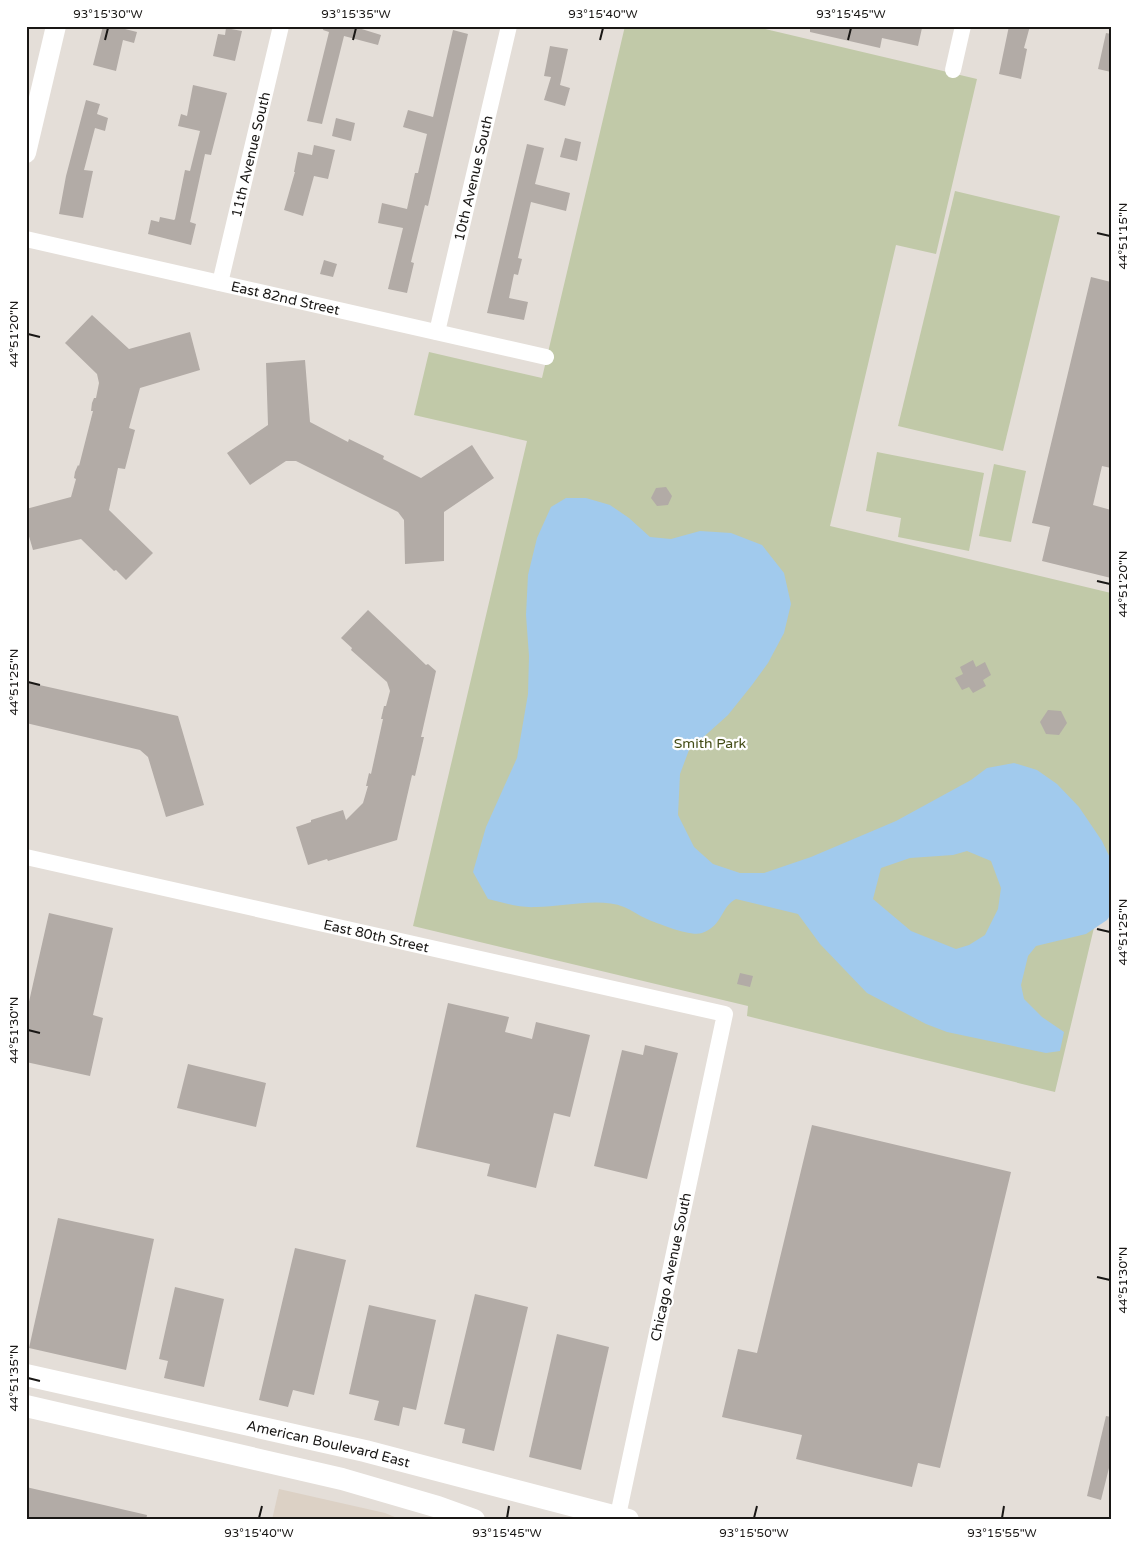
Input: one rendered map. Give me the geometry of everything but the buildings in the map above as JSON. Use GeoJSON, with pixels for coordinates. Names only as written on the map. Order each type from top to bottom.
{"type":"FeatureCollection","features":[{"type":"Feature","properties":{"kind":"main road","name":"American Boulevard East"},"geometry":{"type":"LineString","coordinates":[[26,1374],[452,1472],[620,1519]]}},
{"type":"Feature","properties":{"kind":"main road"},"geometry":{"type":"LineString","coordinates":[[26,1406],[342,1479],[438,1507],[474,1520]]}},
{"type":"Feature","properties":{"kind":"street"},"geometry":{"type":"LineString","coordinates":[[26,152],[56,26]]}},
{"type":"Feature","properties":{"kind":"street","name":"11th Avenue South"},"geometry":{"type":"LineString","coordinates":[[220,283],[281,26]]}},
{"type":"Feature","properties":{"kind":"street","name":"10th Avenue South"},"geometry":{"type":"LineString","coordinates":[[437,332],[509,26]]}},
{"type":"Feature","properties":{"kind":"street"},"geometry":{"type":"LineString","coordinates":[[953,70],[963,26]]}},
{"type":"Feature","properties":{"kind":"street","name":"East 82nd Street"},"geometry":{"type":"LineString","coordinates":[[26,239],[546,357]]}},
{"type":"Feature","properties":{"kind":"street","name":"East 80th Street"},"geometry":{"type":"LineString","coordinates":[[26,857],[725,1014]]}},
{"type":"Feature","properties":{"kind":"street","name":"Chicago Avenue South"},"geometry":{"type":"LineString","coordinates":[[620,1519],[725,1014]]}},
{"type":"Feature","properties":{"kind":"shaded area"},"geometry":{"type":"Polygon","coordinates":[[[279,1489],[385,1513],[402,1520],[272,1520],[279,1489]]]}},
{"type":"Feature","properties":{"kind":"green space","name":"Smith Park"},"geometry":{"type":"Polygon","coordinates":[[[625,26],[753,26],[977,79],[936,254],[896,245],[830,526],[1111,593],[1111,856],[1055,1092],[747,1016],[748,1006],[413,926],[527,441],[414,415],[429,352],[542,378],[625,26]]]}},
{"type":"Feature","properties":{"kind":"green space"},"geometry":{"type":"Polygon","coordinates":[[[955,191],[1060,216],[1003,451],[898,426],[955,191]]]}},
{"type":"Feature","properties":{"kind":"green space"},"geometry":{"type":"Polygon","coordinates":[[[877,452],[984,473],[969,551],[898,537],[901,518],[866,511],[877,452]]]}},
{"type":"Feature","properties":{"kind":"green space"},"geometry":{"type":"Polygon","coordinates":[[[994,464],[1026,471],[1011,542],[979,536],[994,464]]]}},
{"type":"Feature","properties":{"kind":"water"},"geometry":{"type":"Polygon","coordinates":[[[566,498],[586,498],[610,505],[629,518],[650,537],[671,539],[700,531],[731,533],[762,545],[784,573],[791,604],[784,633],[768,663],[728,715],[689,750],[680,774],[678,815],[694,847],[713,864],[740,873],[764,873],[811,857],[896,821],[971,780],[987,768],[1014,763],[1037,770],[1057,784],[1079,807],[1102,841],[1111,860],[1111,914],[1107,920],[1086,934],[1036,946],[1028,956],[1021,985],[1024,999],[1042,1017],[1064,1032],[1060,1051],[1046,1053],[947,1032],[926,1024],[867,993],[820,944],[798,914],[736,899],[727,906],[714,926],[697,934],[667,927],[644,918],[627,908],[614,904],[592,903],[524,907],[488,899],[473,872],[486,827],[517,758],[528,694],[529,656],[526,615],[528,575],[537,538],[551,507],[566,498]],[[967,851],[953,855],[910,858],[881,868],[873,899],[911,931],[956,949],[969,945],[985,935],[998,909],[1001,888],[991,861],[967,851]]]}}]}
